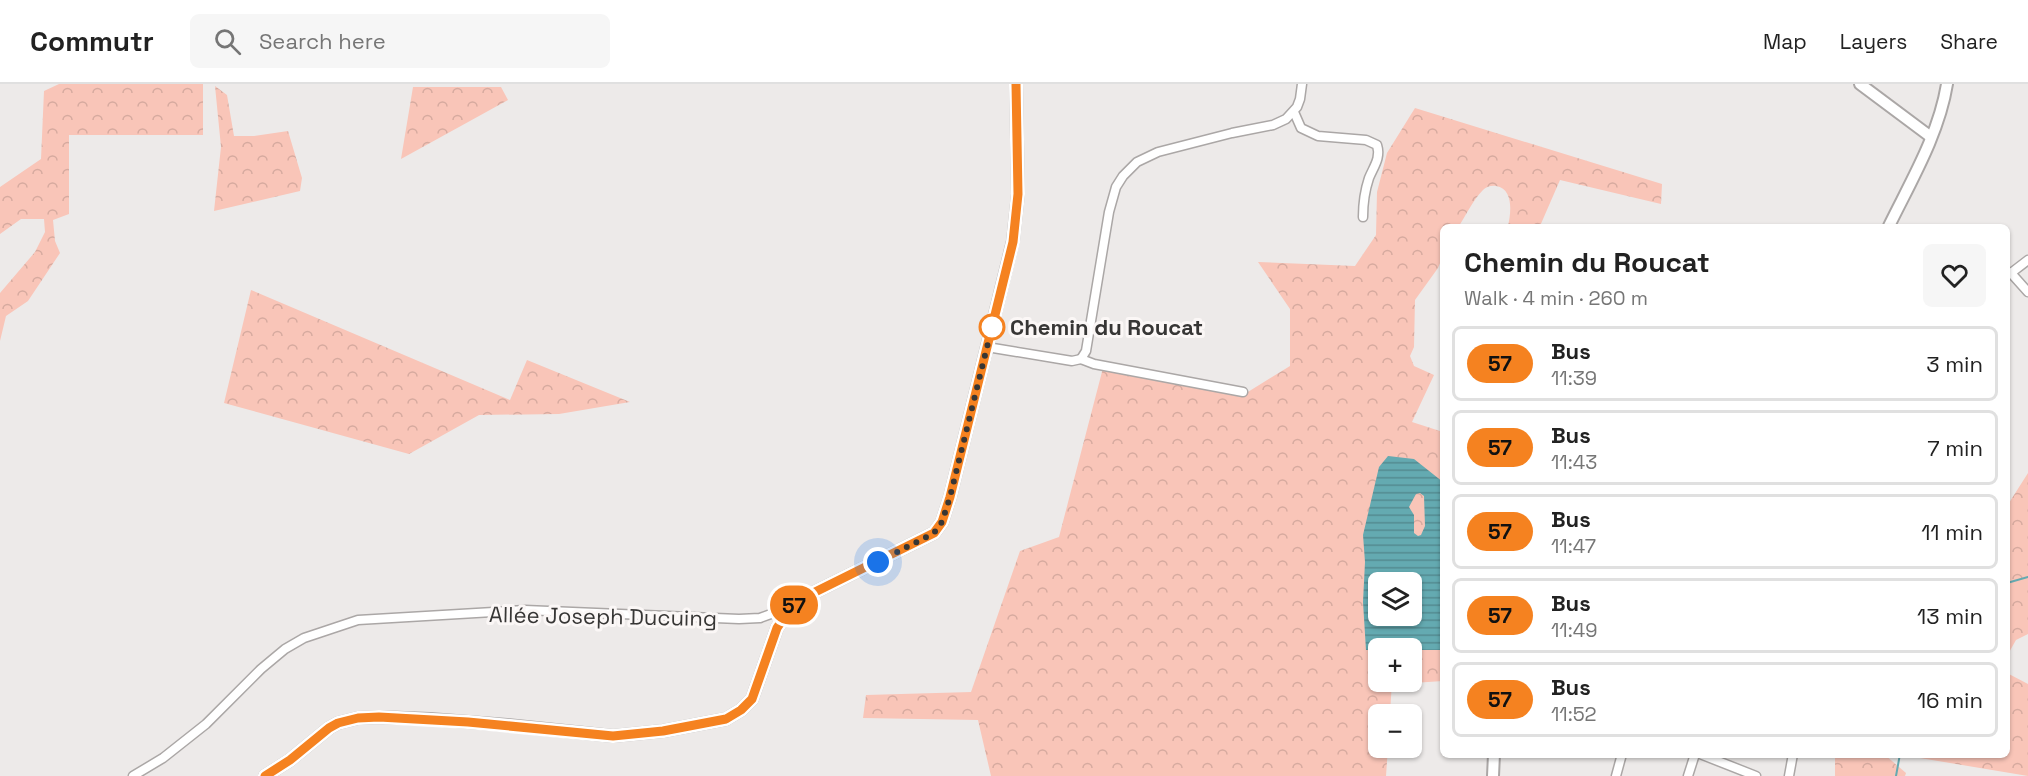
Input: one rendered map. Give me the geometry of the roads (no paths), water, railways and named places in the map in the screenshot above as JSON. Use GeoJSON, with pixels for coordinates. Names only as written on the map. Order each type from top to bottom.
{"type":"FeatureCollection","features":[{"type":"Feature","properties":{"kind":"street"},"geometry":{"type":"LineString","coordinates":[[265,776],[290,760],[329,728],[358,718],[452,721],[613,736],[663,731],[726,719],[741,710],[752,699],[771,642],[787,613],[809,595],[929,537],[938,528],[950,497],[1013,242],[1018,194],[1016,84]]}},
{"type":"Feature","properties":{"kind":"street"},"geometry":{"type":"LineString","coordinates":[[1081,359],[1086,351],[1111,201],[1116,187],[1129,169],[1147,156],[1158,152],[1273,125],[1286,119],[1294,112],[1300,99],[1302,84]]}},
{"type":"Feature","properties":{"kind":"street"},"geometry":{"type":"LineString","coordinates":[[1860,84],[1931,137]]}},
{"type":"Feature","properties":{"kind":"street"},"geometry":{"type":"LineString","coordinates":[[1890,224],[1931,137],[1944,103],[1947,84]]}},
{"type":"Feature","properties":{"kind":"street"},"geometry":{"type":"LineString","coordinates":[[1294,112],[1301,128],[1318,136],[1366,140],[1377,145],[1379,155],[1369,177],[1363,204],[1363,217]]}},
{"type":"Feature","properties":{"kind":"street"},"geometry":{"type":"LineString","coordinates":[[2010,271],[2028,260]]}},
{"type":"Feature","properties":{"kind":"street"},"geometry":{"type":"LineString","coordinates":[[2010,273],[2028,292]]}},
{"type":"Feature","properties":{"kind":"street"},"geometry":{"type":"LineString","coordinates":[[987,347],[1072,361],[1081,359],[1094,364],[1243,392]]}},
{"type":"Feature","properties":{"kind":"street","name":"Allée Joseph Ducuing"},"geometry":{"type":"LineString","coordinates":[[133,776],[163,758],[206,724],[261,669],[285,649],[304,638],[358,620],[525,610],[739,619],[760,618],[778,611],[787,613]]}},
{"type":"Feature","properties":{"kind":"street"},"geometry":{"type":"LineString","coordinates":[[1493,776],[1494,758]]}},
{"type":"Feature","properties":{"kind":"street"},"geometry":{"type":"LineString","coordinates":[[1616,776],[1621,758]]}},
{"type":"Feature","properties":{"kind":"street"},"geometry":{"type":"LineString","coordinates":[[1688,776],[1694,758]]}},
{"type":"Feature","properties":{"kind":"street"},"geometry":{"type":"LineString","coordinates":[[1710,758],[1756,776]]}},
{"type":"Feature","properties":{"kind":"street"},"geometry":{"type":"LineString","coordinates":[[1789,776],[1793,758]]}},
{"type":"Feature","properties":{"kind":"water"},"geometry":{"type":"Polygon","coordinates":[[[1388,456],[1414,459],[1440,480],[1440,650],[1422,650],[1422,638],[1368,638],[1368,650],[1366,650],[1363,602],[1365,562],[1363,535],[1379,467],[1388,456]],[[1420,493],[1416,494],[1409,507],[1414,515],[1414,533],[1421,535],[1425,526],[1424,496],[1420,493]]]}},
{"type":"Feature","properties":{"kind":"waterway"},"geometry":{"type":"LineString","coordinates":[[2010,582],[2028,577]]}},
{"type":"Feature","properties":{"kind":"waterway"},"geometry":{"type":"LineString","coordinates":[[1896,776],[1899,758]]}},
{"type":"Feature","properties":{"kind":"place","name":"Chemin du Roucat"},"geometry":{"type":"Point","coordinates":[992,327]}}]}
